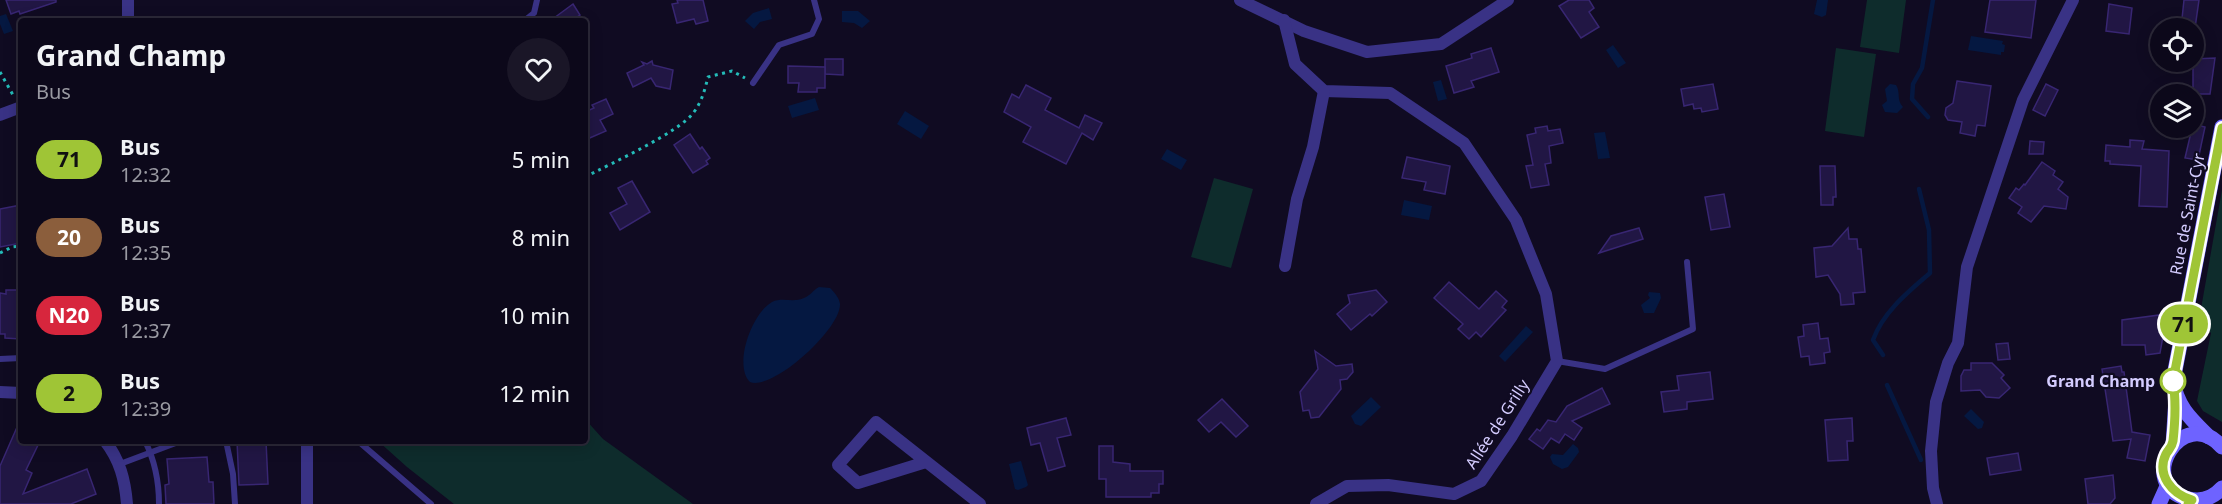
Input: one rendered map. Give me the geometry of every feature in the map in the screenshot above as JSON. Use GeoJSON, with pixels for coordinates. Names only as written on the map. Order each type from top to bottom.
{"type":"FeatureCollection","features":[{"type":"Feature","properties":{"kind":"main road","name":"Rue de Saint-Cyr"},"geometry":{"type":"LineString","coordinates":[[2168,484],[2164,475],[2164,464],[2166,454],[2173,445],[2176,398],[2173,381],[2222,127]]}},
{"type":"Feature","properties":{"kind":"main road"},"geometry":{"type":"LineString","coordinates":[[2176,398],[2189,417],[2222,447]]}},
{"type":"Feature","properties":{"kind":"main road"},"geometry":{"type":"LineString","coordinates":[[2173,445],[2188,436],[2210,437]]}},
{"type":"Feature","properties":{"kind":"main road"},"geometry":{"type":"LineString","coordinates":[[2159,504],[2168,484],[2190,502],[2211,497],[2222,488]]}},
{"type":"Feature","properties":{"kind":"street"},"geometry":{"type":"LineString","coordinates":[[128,0],[128,18]]}},
{"type":"Feature","properties":{"kind":"street"},"geometry":{"type":"LineString","coordinates":[[1240,0],[1320,38],[1367,52],[1441,44],[1508,0]]}},
{"type":"Feature","properties":{"kind":"street"},"geometry":{"type":"LineString","coordinates":[[1937,504],[1933,488],[1931,451],[1936,402],[1948,363],[1958,343],[1966,267],[2023,100],[2073,0]]}},
{"type":"Feature","properties":{"kind":"street"},"geometry":{"type":"LineString","coordinates":[[1284,20],[1295,64],[1324,91],[1390,93],[1464,143],[1516,220],[1546,294],[1557,361]]}},
{"type":"Feature","properties":{"kind":"street"},"geometry":{"type":"LineString","coordinates":[[1285,266],[1297,199],[1313,147],[1324,91]]}},
{"type":"Feature","properties":{"kind":"street"},"geometry":{"type":"LineString","coordinates":[[0,115],[18,109]]}},
{"type":"Feature","properties":{"kind":"street","name":"Allée de Grilly"},"geometry":{"type":"LineString","coordinates":[[1316,504],[1347,486],[1388,485],[1454,494],[1481,480],[1512,436],[1557,361]]}},
{"type":"Feature","properties":{"kind":"street"},"geometry":{"type":"LineString","coordinates":[[0,392],[18,393]]}},
{"type":"Feature","properties":{"kind":"street"},"geometry":{"type":"LineString","coordinates":[[926,462],[858,483],[838,465],[876,422],[980,504]]}},
{"type":"Feature","properties":{"kind":"street"},"geometry":{"type":"LineString","coordinates":[[107,444],[120,464],[125,482],[127,504]]}},
{"type":"Feature","properties":{"kind":"street"},"geometry":{"type":"LineString","coordinates":[[307,444],[307,504]]}},
{"type":"Feature","properties":{"kind":"lane"},"geometry":{"type":"LineString","coordinates":[[528,18],[534,13],[537,0]]}},
{"type":"Feature","properties":{"kind":"lane"},"geometry":{"type":"LineString","coordinates":[[753,82],[779,45],[812,34],[819,19],[814,0]]}},
{"type":"Feature","properties":{"kind":"lane"},"geometry":{"type":"LineString","coordinates":[[1557,361],[1605,369],[1693,329],[1687,262]]}},
{"type":"Feature","properties":{"kind":"lane"},"geometry":{"type":"LineString","coordinates":[[0,359],[18,358]]}},
{"type":"Feature","properties":{"kind":"lane"},"geometry":{"type":"LineString","coordinates":[[146,444],[159,486],[159,504]]}},
{"type":"Feature","properties":{"kind":"lane"},"geometry":{"type":"LineString","coordinates":[[120,464],[174,444]]}},
{"type":"Feature","properties":{"kind":"lane"},"geometry":{"type":"LineString","coordinates":[[227,444],[236,504]]}},
{"type":"Feature","properties":{"kind":"lane"},"geometry":{"type":"LineString","coordinates":[[361,444],[431,504]]}},
{"type":"Feature","properties":{"kind":"path"},"geometry":{"type":"LineString","coordinates":[[588,175],[679,127],[698,107],[708,77],[732,71],[753,82]]}},
{"type":"Feature","properties":{"kind":"path"},"geometry":{"type":"LineString","coordinates":[[0,72],[18,104]]}},
{"type":"Feature","properties":{"kind":"path"},"geometry":{"type":"LineString","coordinates":[[0,253],[18,246]]}},
{"type":"Feature","properties":{"kind":"green space"},"geometry":{"type":"Polygon","coordinates":[[[1867,0],[1906,0],[1899,53],[1860,47],[1867,0]]]}},
{"type":"Feature","properties":{"kind":"green space"},"geometry":{"type":"Polygon","coordinates":[[[1836,48],[1876,54],[1864,137],[1825,131],[1836,48]]]}},
{"type":"Feature","properties":{"kind":"green space"},"geometry":{"type":"Polygon","coordinates":[[[1214,178],[1253,189],[1231,268],[1191,257],[1214,178]]]}},
{"type":"Feature","properties":{"kind":"green space"},"geometry":{"type":"Polygon","coordinates":[[[2222,190],[2222,422],[2203,411],[2197,401],[2211,333],[2199,320],[2222,190]]]}},
{"type":"Feature","properties":{"kind":"green space"},"geometry":{"type":"Polygon","coordinates":[[[588,422],[603,439],[693,504],[454,504],[381,444],[588,444],[588,422]]]}},
{"type":"Feature","properties":{"kind":"water"},"geometry":{"type":"Polygon","coordinates":[[[1817,0],[1828,0],[1826,15],[1822,17],[1814,14],[1817,0]]]}},
{"type":"Feature","properties":{"kind":"water"},"geometry":{"type":"Polygon","coordinates":[[[769,8],[772,19],[760,22],[754,29],[745,21],[753,13],[769,8]]]}},
{"type":"Feature","properties":{"kind":"water"},"geometry":{"type":"Polygon","coordinates":[[[842,11],[858,11],[870,21],[862,28],[854,23],[842,22],[842,11]]]}},
{"type":"Feature","properties":{"kind":"water"},"geometry":{"type":"Polygon","coordinates":[[[6,14],[13,31],[4,34],[0,16],[6,14]]]}},
{"type":"Feature","properties":{"kind":"water"},"geometry":{"type":"Polygon","coordinates":[[[1971,36],[2003,41],[2004,52],[2001,52],[2001,55],[1968,50],[1971,36]]]}},
{"type":"Feature","properties":{"kind":"water"},"geometry":{"type":"Polygon","coordinates":[[[1613,45],[1626,63],[1618,68],[1606,50],[1613,45]]]}},
{"type":"Feature","properties":{"kind":"water"},"geometry":{"type":"Polygon","coordinates":[[[1441,80],[1447,99],[1438,101],[1433,82],[1441,80]]]}},
{"type":"Feature","properties":{"kind":"water"},"geometry":{"type":"Polygon","coordinates":[[[1890,84],[1896,85],[1903,107],[1897,113],[1885,112],[1882,105],[1887,101],[1885,89],[1890,84]]]}},
{"type":"Feature","properties":{"kind":"water"},"geometry":{"type":"Polygon","coordinates":[[[815,98],[819,110],[792,118],[788,106],[815,98]]]}},
{"type":"Feature","properties":{"kind":"water"},"geometry":{"type":"Polygon","coordinates":[[[905,111],[929,126],[921,139],[897,124],[905,111]]]}},
{"type":"Feature","properties":{"kind":"water"},"geometry":{"type":"Polygon","coordinates":[[[1605,132],[1610,158],[1598,159],[1594,133],[1605,132]]]}},
{"type":"Feature","properties":{"kind":"water"},"geometry":{"type":"Polygon","coordinates":[[[1167,149],[1187,160],[1181,170],[1161,159],[1167,149]]]}},
{"type":"Feature","properties":{"kind":"water"},"geometry":{"type":"Polygon","coordinates":[[[1404,200],[1432,206],[1429,220],[1401,215],[1404,200]]]}},
{"type":"Feature","properties":{"kind":"water"},"geometry":{"type":"Polygon","coordinates":[[[819,287],[830,288],[840,304],[830,328],[804,356],[789,368],[761,382],[750,382],[743,364],[744,352],[758,317],[772,302],[800,299],[819,287]]]}},
{"type":"Feature","properties":{"kind":"water"},"geometry":{"type":"Polygon","coordinates":[[[1649,292],[1660,293],[1661,298],[1654,313],[1644,313],[1641,305],[1650,298],[1649,292]]]}},
{"type":"Feature","properties":{"kind":"water"},"geometry":{"type":"Polygon","coordinates":[[[1526,326],[1533,332],[1505,362],[1499,356],[1526,326]]]}},
{"type":"Feature","properties":{"kind":"water"},"geometry":{"type":"Polygon","coordinates":[[[1371,397],[1381,407],[1361,426],[1355,424],[1351,416],[1371,397]]]}},
{"type":"Feature","properties":{"kind":"water"},"geometry":{"type":"Polygon","coordinates":[[[1971,409],[1984,422],[1982,428],[1978,429],[1964,416],[1971,409]]]}},
{"type":"Feature","properties":{"kind":"water"},"geometry":{"type":"Polygon","coordinates":[[[1573,444],[1579,452],[1568,467],[1562,469],[1553,464],[1550,457],[1552,454],[1563,455],[1573,444]]]}},
{"type":"Feature","properties":{"kind":"water"},"geometry":{"type":"Polygon","coordinates":[[[1021,461],[1028,485],[1018,490],[1015,489],[1009,464],[1021,461]]]}},
{"type":"Feature","properties":{"kind":"building"},"geometry":{"type":"Polygon","coordinates":[[[6,0],[56,0],[56,2],[20,14],[19,11],[11,14],[6,0]]]}},
{"type":"Feature","properties":{"kind":"building"},"geometry":{"type":"Polygon","coordinates":[[[677,0],[703,0],[708,21],[696,24],[694,19],[677,23],[672,4],[678,3],[677,0]]]}},
{"type":"Feature","properties":{"kind":"building"},"geometry":{"type":"Polygon","coordinates":[[[1569,0],[1589,0],[1594,8],[1589,12],[1599,27],[1581,38],[1559,6],[1569,0]]]}},
{"type":"Feature","properties":{"kind":"building"},"geometry":{"type":"Polygon","coordinates":[[[1990,0],[2036,0],[2031,38],[1985,32],[1990,0]]]}},
{"type":"Feature","properties":{"kind":"building"},"geometry":{"type":"Polygon","coordinates":[[[2184,0],[2199,0],[2196,18],[2182,18],[2184,0]]]}},
{"type":"Feature","properties":{"kind":"building"},"geometry":{"type":"Polygon","coordinates":[[[573,4],[580,15],[576,18],[554,18],[573,4]]]}},
{"type":"Feature","properties":{"kind":"building"},"geometry":{"type":"Polygon","coordinates":[[[2109,4],[2132,8],[2129,34],[2106,31],[2109,4]]]}},
{"type":"Feature","properties":{"kind":"building"},"geometry":{"type":"Polygon","coordinates":[[[1491,48],[1499,72],[1471,81],[1474,87],[1454,93],[1446,66],[1472,58],[1471,54],[1491,48]]]}},
{"type":"Feature","properties":{"kind":"building"},"geometry":{"type":"Polygon","coordinates":[[[2204,58],[2215,58],[2210,94],[2204,94],[2204,84],[2193,84],[2193,72],[2204,72],[2204,58]]]}},
{"type":"Feature","properties":{"kind":"building"},"geometry":{"type":"Polygon","coordinates":[[[825,59],[843,59],[843,75],[825,74],[825,59]]]}},
{"type":"Feature","properties":{"kind":"building"},"geometry":{"type":"Polygon","coordinates":[[[652,61],[653,65],[673,70],[670,89],[656,86],[651,78],[633,87],[627,73],[644,65],[642,62],[647,64],[652,61]]]}},
{"type":"Feature","properties":{"kind":"building"},"geometry":{"type":"Polygon","coordinates":[[[788,66],[825,67],[825,88],[817,88],[817,92],[798,92],[799,83],[788,83],[788,66]]]}},
{"type":"Feature","properties":{"kind":"building"},"geometry":{"type":"Polygon","coordinates":[[[1957,81],[1991,86],[1985,126],[1977,125],[1975,136],[1960,133],[1962,122],[1948,120],[1945,115],[1946,108],[1953,103],[1957,81]]]}},
{"type":"Feature","properties":{"kind":"building"},"geometry":{"type":"Polygon","coordinates":[[[1713,84],[1718,109],[1702,112],[1701,108],[1694,109],[1693,104],[1684,106],[1681,89],[1713,84]]]}},
{"type":"Feature","properties":{"kind":"building"},"geometry":{"type":"Polygon","coordinates":[[[2046,84],[2058,90],[2045,116],[2033,110],[2046,84]]]}},
{"type":"Feature","properties":{"kind":"building"},"geometry":{"type":"Polygon","coordinates":[[[1026,85],[1051,98],[1045,110],[1079,128],[1085,115],[1102,123],[1093,140],[1082,133],[1066,164],[1023,142],[1031,127],[1004,112],[1012,94],[1019,98],[1026,85]]]}},
{"type":"Feature","properties":{"kind":"building"},"geometry":{"type":"Polygon","coordinates":[[[606,99],[613,114],[600,120],[606,131],[588,139],[588,111],[594,108],[592,105],[606,99]]]}},
{"type":"Feature","properties":{"kind":"building"},"geometry":{"type":"Polygon","coordinates":[[[1547,126],[1548,131],[1560,129],[1563,143],[1549,146],[1551,163],[1545,164],[1549,185],[1531,188],[1526,166],[1533,165],[1527,135],[1536,133],[1535,128],[1547,126]]]}},
{"type":"Feature","properties":{"kind":"building"},"geometry":{"type":"Polygon","coordinates":[[[690,134],[700,149],[702,147],[710,158],[706,161],[708,164],[693,173],[674,145],[690,134]]]}},
{"type":"Feature","properties":{"kind":"building"},"geometry":{"type":"Polygon","coordinates":[[[2190,138],[2203,138],[2198,160],[2185,158],[2190,138]]]}},
{"type":"Feature","properties":{"kind":"building"},"geometry":{"type":"Polygon","coordinates":[[[2130,140],[2144,141],[2142,149],[2169,151],[2167,207],[2139,206],[2141,166],[2110,164],[2110,161],[2105,161],[2106,145],[2130,147],[2130,140]]]}},
{"type":"Feature","properties":{"kind":"building"},"geometry":{"type":"Polygon","coordinates":[[[2030,141],[2044,142],[2043,154],[2029,154],[2030,141]]]}},
{"type":"Feature","properties":{"kind":"building"},"geometry":{"type":"Polygon","coordinates":[[[1407,157],[1450,166],[1445,194],[1424,190],[1426,182],[1402,178],[1407,157]]]}},
{"type":"Feature","properties":{"kind":"building"},"geometry":{"type":"Polygon","coordinates":[[[2042,162],[2055,171],[2053,175],[2063,182],[2058,189],[2068,197],[2066,209],[2044,206],[2031,222],[2018,213],[2022,207],[2009,198],[2016,188],[2019,190],[2025,185],[2042,162]]]}},
{"type":"Feature","properties":{"kind":"building"},"geometry":{"type":"Polygon","coordinates":[[[1820,166],[1835,166],[1836,197],[1833,197],[1833,205],[1821,205],[1820,166]]]}},
{"type":"Feature","properties":{"kind":"building"},"geometry":{"type":"Polygon","coordinates":[[[632,181],[650,212],[620,230],[610,213],[627,204],[618,188],[632,181]]]}},
{"type":"Feature","properties":{"kind":"building"},"geometry":{"type":"Polygon","coordinates":[[[1724,194],[1730,227],[1711,230],[1705,197],[1724,194]]]}},
{"type":"Feature","properties":{"kind":"building"},"geometry":{"type":"Polygon","coordinates":[[[18,206],[18,244],[0,247],[0,209],[18,206]]]}},
{"type":"Feature","properties":{"kind":"building"},"geometry":{"type":"Polygon","coordinates":[[[1639,228],[1643,239],[1599,253],[1611,236],[1639,228]]]}},
{"type":"Feature","properties":{"kind":"building"},"geometry":{"type":"Polygon","coordinates":[[[1848,228],[1849,239],[1857,239],[1858,249],[1861,249],[1865,292],[1853,293],[1854,304],[1841,305],[1840,294],[1828,275],[1816,277],[1814,248],[1832,246],[1848,228]]]}},
{"type":"Feature","properties":{"kind":"building"},"geometry":{"type":"Polygon","coordinates":[[[1449,282],[1479,309],[1496,291],[1507,301],[1502,307],[1506,310],[1481,337],[1476,332],[1469,339],[1458,329],[1463,324],[1434,298],[1449,282]]]}},
{"type":"Feature","properties":{"kind":"building"},"geometry":{"type":"Polygon","coordinates":[[[6,290],[18,290],[18,339],[5,338],[5,334],[0,334],[0,293],[6,294],[6,290]]]}},
{"type":"Feature","properties":{"kind":"building"},"geometry":{"type":"Polygon","coordinates":[[[1376,290],[1387,302],[1372,316],[1370,314],[1351,330],[1337,314],[1350,303],[1348,295],[1376,290]]]}},
{"type":"Feature","properties":{"kind":"building"},"geometry":{"type":"Polygon","coordinates":[[[2167,314],[2160,353],[2146,355],[2145,345],[2122,345],[2122,320],[2167,314]]]}},
{"type":"Feature","properties":{"kind":"building"},"geometry":{"type":"Polygon","coordinates":[[[1818,323],[1820,339],[1828,338],[1830,352],[1824,353],[1825,363],[1810,365],[1809,356],[1801,357],[1798,337],[1804,336],[1803,325],[1818,323]]]}},
{"type":"Feature","properties":{"kind":"building"},"geometry":{"type":"Polygon","coordinates":[[[2008,343],[2010,359],[1998,360],[1996,344],[2008,343]]]}},
{"type":"Feature","properties":{"kind":"building"},"geometry":{"type":"Polygon","coordinates":[[[1315,351],[1336,366],[1352,364],[1353,372],[1347,379],[1340,380],[1341,389],[1319,417],[1311,418],[1309,410],[1303,411],[1300,392],[1318,369],[1315,351]]]}},
{"type":"Feature","properties":{"kind":"building"},"geometry":{"type":"Polygon","coordinates":[[[1971,363],[1992,363],[2004,375],[2001,378],[2010,388],[1999,398],[1986,397],[1980,390],[1961,391],[1961,376],[1964,370],[1971,370],[1971,363]]]}},
{"type":"Feature","properties":{"kind":"building"},"geometry":{"type":"Polygon","coordinates":[[[2121,366],[2124,372],[2132,432],[2150,435],[2145,461],[2127,458],[2131,439],[2113,441],[2102,369],[2121,366]]]}},
{"type":"Feature","properties":{"kind":"building"},"geometry":{"type":"Polygon","coordinates":[[[1710,372],[1713,399],[1687,402],[1687,409],[1664,412],[1661,392],[1679,390],[1677,376],[1710,372]]]}},
{"type":"Feature","properties":{"kind":"building"},"geometry":{"type":"Polygon","coordinates":[[[1602,388],[1610,404],[1572,421],[1582,428],[1574,440],[1565,434],[1559,443],[1551,438],[1543,449],[1529,439],[1537,429],[1540,431],[1548,420],[1556,422],[1567,406],[1602,388]]]}},
{"type":"Feature","properties":{"kind":"building"},"geometry":{"type":"Polygon","coordinates":[[[1222,399],[1248,426],[1236,437],[1221,422],[1209,432],[1198,420],[1222,399]]]}},
{"type":"Feature","properties":{"kind":"building"},"geometry":{"type":"Polygon","coordinates":[[[1066,418],[1071,435],[1057,438],[1065,466],[1048,471],[1040,443],[1031,445],[1027,428],[1066,418]]]}},
{"type":"Feature","properties":{"kind":"building"},"geometry":{"type":"Polygon","coordinates":[[[1852,418],[1853,441],[1847,441],[1848,460],[1828,461],[1825,420],[1852,418]]]}},
{"type":"Feature","properties":{"kind":"building"},"geometry":{"type":"Polygon","coordinates":[[[18,425],[18,444],[39,444],[26,470],[32,473],[23,494],[87,469],[96,494],[71,504],[0,504],[0,466],[18,425]]]}},
{"type":"Feature","properties":{"kind":"building"},"geometry":{"type":"Polygon","coordinates":[[[237,444],[266,444],[268,484],[239,485],[237,444]]]}},
{"type":"Feature","properties":{"kind":"building"},"geometry":{"type":"Polygon","coordinates":[[[1099,446],[1113,446],[1113,462],[1130,464],[1130,471],[1163,471],[1163,484],[1159,484],[1159,493],[1151,493],[1151,497],[1106,497],[1106,479],[1099,479],[1099,446]]]}},
{"type":"Feature","properties":{"kind":"building"},"geometry":{"type":"Polygon","coordinates":[[[2018,453],[2021,470],[1990,475],[1987,458],[2018,453]]]}},
{"type":"Feature","properties":{"kind":"building"},"geometry":{"type":"Polygon","coordinates":[[[207,457],[209,482],[213,482],[214,504],[166,504],[165,485],[169,484],[167,459],[207,457]]]}},
{"type":"Feature","properties":{"kind":"building"},"geometry":{"type":"Polygon","coordinates":[[[2113,475],[2115,498],[2110,504],[2088,504],[2085,479],[2113,475]]]}},
{"type":"Feature","properties":{"kind":"waterway"},"geometry":{"type":"LineString","coordinates":[[1928,117],[1912,99],[1913,84],[1922,68],[1933,0]]}},
{"type":"Feature","properties":{"kind":"waterway"},"geometry":{"type":"LineString","coordinates":[[1883,355],[1873,340],[1877,330],[1897,303],[1930,273],[1929,230],[1919,189]]}},
{"type":"Feature","properties":{"kind":"waterway"},"geometry":{"type":"LineString","coordinates":[[1887,385],[1921,460]]}},
{"type":"Feature","properties":{"kind":"bus line","name":"71"},"geometry":{"type":"LineString","coordinates":[[2188,504],[2192,500],[2174,492],[2168,484],[2164,475],[2164,464],[2166,454],[2173,445],[2176,398],[2173,381],[2222,128]]}},
{"type":"Feature","properties":{"kind":"place","name":"Grand Champ"},"geometry":{"type":"Point","coordinates":[2173,381]}}]}
